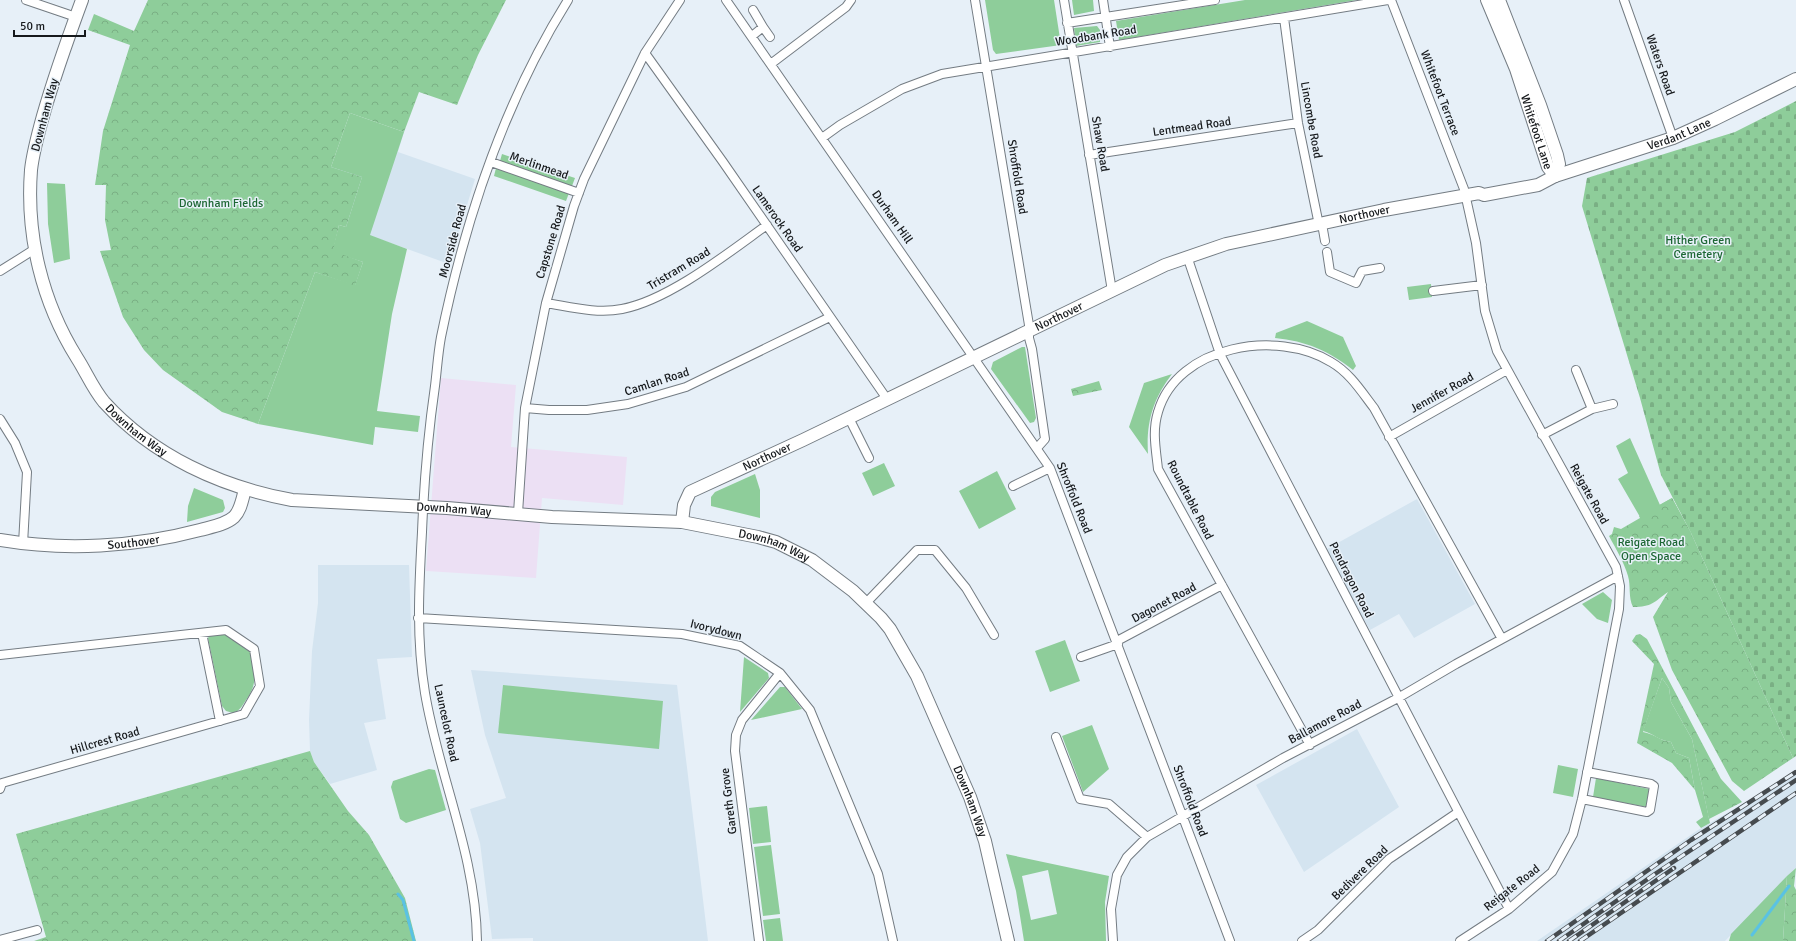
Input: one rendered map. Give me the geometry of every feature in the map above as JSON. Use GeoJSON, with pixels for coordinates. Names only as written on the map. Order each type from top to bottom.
{"type":"FeatureCollection","features":[{"type":"Feature","properties":{"kind":"street"},"geometry":{"type":"LineString","coordinates":[[26,0],[76,17]]}},
{"type":"Feature","properties":{"kind":"street","name":"Downham Way"},"geometry":{"type":"LineString","coordinates":[[82,0],[51,88],[36,144],[31,169],[30,199],[35,249],[40,277],[54,317],[95,390],[104,401],[133,429],[173,458],[198,471],[245,490],[292,500],[518,513],[552,517],[682,522],[758,536],[795,550],[833,575],[866,603],[890,629],[917,676],[970,797],[985,841],[1008,941]]}},
{"type":"Feature","properties":{"kind":"street","name":"Moorside Road"},"geometry":{"type":"LineString","coordinates":[[423,507],[430,424],[441,338],[466,237],[490,162],[519,92],[568,0]]}},
{"type":"Feature","properties":{"kind":"street","name":"Capstone Road"},"geometry":{"type":"LineString","coordinates":[[518,513],[525,408],[546,303],[579,193],[584,179],[645,53],[680,0]]}},
{"type":"Feature","properties":{"kind":"street","name":"Durham Hill"},"geometry":{"type":"LineString","coordinates":[[726,0],[772,63],[822,138],[1037,448]]}},
{"type":"Feature","properties":{"kind":"street"},"geometry":{"type":"LineString","coordinates":[[772,63],[846,8],[851,0]]}},
{"type":"Feature","properties":{"kind":"street","name":"Shroffold Road"},"geometry":{"type":"LineString","coordinates":[[975,0],[1045,439],[1037,448],[1050,468],[1118,642],[1230,941]]}},
{"type":"Feature","properties":{"kind":"street","name":"Shaw Road"},"geometry":{"type":"LineString","coordinates":[[1064,0],[1112,291]]}},
{"type":"Feature","properties":{"kind":"street"},"geometry":{"type":"LineString","coordinates":[[1102,0],[1110,47]]}},
{"type":"Feature","properties":{"kind":"street","name":"Woodbank Road"},"geometry":{"type":"LineString","coordinates":[[1067,23],[1191,2],[1215,0]]}},
{"type":"Feature","properties":{"kind":"street","name":"Woodbank Road"},"geometry":{"type":"LineString","coordinates":[[822,138],[840,125],[902,89],[942,74],[1388,0]]}},
{"type":"Feature","properties":{"kind":"street","name":"Whitefoot Terrace"},"geometry":{"type":"LineString","coordinates":[[1391,0],[1465,196]]}},
{"type":"Feature","properties":{"kind":"street","name":"Whitefoot Lane"},"geometry":{"type":"LineString","coordinates":[[1487,0],[1516,69],[1548,167],[1555,176]]}},
{"type":"Feature","properties":{"kind":"street","name":"Whitefoot Lane"},"geometry":{"type":"LineString","coordinates":[[1499,0],[1540,105],[1559,164],[1555,176]]}},
{"type":"Feature","properties":{"kind":"street","name":"Waters Road"},"geometry":{"type":"LineString","coordinates":[[1624,0],[1673,138]]}},
{"type":"Feature","properties":{"kind":"street"},"geometry":{"type":"LineString","coordinates":[[752,10],[770,37]]}},
{"type":"Feature","properties":{"kind":"street","name":"Lincombe Road"},"geometry":{"type":"LineString","coordinates":[[1284,18],[1298,124],[1320,225],[1325,241]]}},
{"type":"Feature","properties":{"kind":"street"},"geometry":{"type":"LineString","coordinates":[[752,36],[763,27]]}},
{"type":"Feature","properties":{"kind":"street","name":"Lamerock Road"},"geometry":{"type":"LineString","coordinates":[[645,53],[767,225],[887,399]]}},
{"type":"Feature","properties":{"kind":"street","name":"Verdant Lane"},"geometry":{"type":"LineString","coordinates":[[1555,176],[1673,138],[1796,79]]}},
{"type":"Feature","properties":{"kind":"street","name":"Lentmead Road"},"geometry":{"type":"LineString","coordinates":[[1089,155],[1298,124]]}},
{"type":"Feature","properties":{"kind":"street","name":"Merlinmead"},"geometry":{"type":"LineString","coordinates":[[490,162],[579,193]]}},
{"type":"Feature","properties":{"kind":"street","name":"Northover"},"geometry":{"type":"LineString","coordinates":[[682,522],[684,505],[690,492],[849,418],[1187,256],[1226,244],[1320,225],[1384,210],[1479,193],[1484,195],[1538,185],[1555,176]]}},
{"type":"Feature","properties":{"kind":"street","name":"Reigate Road"},"geometry":{"type":"LineString","coordinates":[[1460,941],[1509,909],[1552,872],[1573,834],[1582,798],[1621,595],[1616,567],[1497,351],[1485,311],[1476,243],[1465,196]]}},
{"type":"Feature","properties":{"kind":"street","name":"Tristram Road"},"geometry":{"type":"LineString","coordinates":[[546,303],[594,311],[622,309],[654,300],[708,266],[767,225]]}},
{"type":"Feature","properties":{"kind":"street"},"geometry":{"type":"LineString","coordinates":[[0,271],[35,249]]}},
{"type":"Feature","properties":{"kind":"street"},"geometry":{"type":"LineString","coordinates":[[1327,252],[1330,272],[1356,283],[1362,271],[1380,268]]}},
{"type":"Feature","properties":{"kind":"street","name":"Pendragon Road"},"geometry":{"type":"LineString","coordinates":[[1187,256],[1220,354],[1457,813],[1509,909]]}},
{"type":"Feature","properties":{"kind":"street"},"geometry":{"type":"LineString","coordinates":[[1433,290],[1482,285]]}},
{"type":"Feature","properties":{"kind":"street","name":"Camlan Road"},"geometry":{"type":"LineString","coordinates":[[525,408],[548,410],[587,410],[628,404],[686,387],[830,317]]}},
{"type":"Feature","properties":{"kind":"street","name":"Roundtable Road"},"geometry":{"type":"LineString","coordinates":[[1310,745],[1158,469],[1154,433],[1158,411],[1169,390],[1188,367],[1220,354],[1244,347],[1272,344],[1296,348],[1330,361],[1350,376],[1374,408],[1502,639]]}},
{"type":"Feature","properties":{"kind":"street","name":"Jennifer Road"},"geometry":{"type":"LineString","coordinates":[[1389,436],[1507,370]]}},
{"type":"Feature","properties":{"kind":"street"},"geometry":{"type":"LineString","coordinates":[[1576,370],[1592,409]]}},
{"type":"Feature","properties":{"kind":"street"},"geometry":{"type":"LineString","coordinates":[[1542,435],[1592,409],[1614,404]]}},
{"type":"Feature","properties":{"kind":"street"},"geometry":{"type":"LineString","coordinates":[[0,418],[15,443],[27,472],[23,544]]}},
{"type":"Feature","properties":{"kind":"street"},"geometry":{"type":"LineString","coordinates":[[849,418],[869,458]]}},
{"type":"Feature","properties":{"kind":"street"},"geometry":{"type":"LineString","coordinates":[[1013,486],[1050,468]]}},
{"type":"Feature","properties":{"kind":"street","name":"Southover"},"geometry":{"type":"LineString","coordinates":[[0,540],[23,544],[72,546],[104,545],[155,540],[187,534],[219,525],[233,518],[239,510],[245,490]]}},
{"type":"Feature","properties":{"kind":"street","name":"Launcelot Road"},"geometry":{"type":"LineString","coordinates":[[423,507],[418,618],[425,693],[470,866],[477,941]]}},
{"type":"Feature","properties":{"kind":"street"},"geometry":{"type":"LineString","coordinates":[[866,603],[917,550],[935,550],[966,588],[994,635]]}},
{"type":"Feature","properties":{"kind":"street","name":"Ballamore Road"},"geometry":{"type":"LineString","coordinates":[[1113,941],[1111,908],[1117,875],[1127,856],[1147,837],[1310,745],[1618,576]]}},
{"type":"Feature","properties":{"kind":"street","name":"Dagonet Road"},"geometry":{"type":"LineString","coordinates":[[1081,657],[1118,642],[1222,585]]}},
{"type":"Feature","properties":{"kind":"street","name":"Ivorydown"},"geometry":{"type":"LineString","coordinates":[[418,618],[682,634],[740,646],[780,673],[810,710],[813,717],[878,874],[893,941]]}},
{"type":"Feature","properties":{"kind":"street","name":"Hillcrest Road"},"geometry":{"type":"LineString","coordinates":[[0,654],[226,630],[254,649],[260,686],[244,714],[2,783],[0,789]]}},
{"type":"Feature","properties":{"kind":"street"},"geometry":{"type":"LineString","coordinates":[[202,633],[220,721]]}},
{"type":"Feature","properties":{"kind":"street","name":"Gareth Grove"},"geometry":{"type":"LineString","coordinates":[[758,941],[735,751],[736,735],[742,720],[780,673]]}},
{"type":"Feature","properties":{"kind":"street"},"geometry":{"type":"LineString","coordinates":[[1056,737],[1080,799],[1109,804],[1147,837]]}},
{"type":"Feature","properties":{"kind":"street"},"geometry":{"type":"LineString","coordinates":[[1582,798],[1647,812],[1650,810],[1654,790],[1654,786],[1651,784],[1587,772]]}},
{"type":"Feature","properties":{"kind":"street","name":"Bedivere Road"},"geometry":{"type":"LineString","coordinates":[[1302,941],[1318,930],[1389,859],[1457,813]]}},
{"type":"Feature","properties":{"kind":"street"},"geometry":{"type":"LineString","coordinates":[[0,940],[37,930]]}},
{"type":"Feature","properties":{"kind":"shaded area"},"geometry":{"type":"Polygon","coordinates":[[[404,132],[398,152],[475,179],[449,264],[346,227],[331,167],[404,132]]]}},
{"type":"Feature","properties":{"kind":"shaded area"},"geometry":{"type":"Polygon","coordinates":[[[441,378],[516,385],[511,447],[627,457],[623,505],[542,498],[536,578],[426,571],[441,378]]]}},
{"type":"Feature","properties":{"kind":"shaded area"},"geometry":{"type":"Polygon","coordinates":[[[1417,499],[1475,604],[1414,638],[1399,614],[1370,630],[1325,550],[1417,499]]]}},
{"type":"Feature","properties":{"kind":"shaded area"},"geometry":{"type":"Polygon","coordinates":[[[318,565],[409,565],[412,657],[377,659],[386,719],[364,723],[377,770],[330,784],[314,762],[310,751],[309,720],[312,651],[318,603],[318,565]]]}},
{"type":"Feature","properties":{"kind":"shaded area"},"geometry":{"type":"Polygon","coordinates":[[[471,670],[677,685],[708,941],[533,941],[533,938],[492,939],[480,843],[470,809],[506,798],[485,735],[471,670]]]}},
{"type":"Feature","properties":{"kind":"shaded area"},"geometry":{"type":"Polygon","coordinates":[[[1357,729],[1399,807],[1304,872],[1256,785],[1357,729]]]}},
{"type":"Feature","properties":{"kind":"shaded area"},"geometry":{"type":"Polygon","coordinates":[[[1796,773],[1796,868],[1725,941],[1537,941],[1698,830],[1796,773]]]}},
{"type":"Feature","properties":{"kind":"green space","name":"Downham Fields"},"geometry":{"type":"Polygon","coordinates":[[[148,0],[506,0],[478,55],[457,105],[419,92],[404,132],[350,113],[331,167],[362,177],[346,227],[339,225],[333,251],[363,262],[355,286],[315,272],[258,424],[222,412],[163,370],[144,350],[123,317],[100,251],[111,250],[105,220],[106,185],[95,185],[103,131],[130,45],[88,30],[94,14],[134,31],[148,0]]]}},
{"type":"Feature","properties":{"kind":"green space"},"geometry":{"type":"Polygon","coordinates":[[[985,0],[1054,0],[1061,45],[996,54],[993,50],[985,0]]]}},
{"type":"Feature","properties":{"kind":"green space"},"geometry":{"type":"Polygon","coordinates":[[[1072,0],[1093,0],[1094,11],[1074,15],[1072,0]]]}},
{"type":"Feature","properties":{"kind":"green space"},"geometry":{"type":"Polygon","coordinates":[[[1245,0],[1357,0],[1119,40],[1116,21],[1245,0]]]}},
{"type":"Feature","properties":{"kind":"green space"},"geometry":{"type":"Polygon","coordinates":[[[1097,26],[1100,30],[1100,42],[1076,46],[1074,28],[1097,26]]]}},
{"type":"Feature","properties":{"kind":"green space","name":"Hither Green Cemetery"},"geometry":{"type":"Polygon","coordinates":[[[1796,101],[1796,756],[1793,758],[1691,533],[1661,475],[1640,398],[1582,206],[1587,178],[1735,132],[1796,101]]]}},
{"type":"Feature","properties":{"kind":"green space"},"geometry":{"type":"Polygon","coordinates":[[[350,113],[404,132],[370,235],[407,249],[392,314],[377,411],[420,416],[418,432],[375,427],[373,445],[258,424],[315,272],[355,285],[363,262],[332,252],[339,225],[346,227],[362,177],[331,167],[350,113]]]}},
{"type":"Feature","properties":{"kind":"green space"},"geometry":{"type":"Polygon","coordinates":[[[502,154],[575,178],[572,186],[500,161],[502,154]]]}},
{"type":"Feature","properties":{"kind":"green space"},"geometry":{"type":"Polygon","coordinates":[[[496,168],[569,193],[566,201],[494,176],[496,168]]]}},
{"type":"Feature","properties":{"kind":"green space"},"geometry":{"type":"Polygon","coordinates":[[[47,183],[65,184],[70,259],[54,263],[48,224],[47,183]]]}},
{"type":"Feature","properties":{"kind":"green space"},"geometry":{"type":"Polygon","coordinates":[[[1431,284],[1432,297],[1409,300],[1407,287],[1431,284]]]}},
{"type":"Feature","properties":{"kind":"green space"},"geometry":{"type":"Polygon","coordinates":[[[1307,321],[1343,337],[1356,366],[1353,370],[1335,357],[1317,348],[1286,339],[1275,338],[1276,333],[1307,321]]]}},
{"type":"Feature","properties":{"kind":"green space"},"geometry":{"type":"Polygon","coordinates":[[[1022,347],[1025,347],[1036,418],[1034,422],[1030,423],[991,369],[993,362],[1022,347]]]}},
{"type":"Feature","properties":{"kind":"green space"},"geometry":{"type":"Polygon","coordinates":[[[1172,374],[1165,383],[1152,411],[1148,432],[1148,454],[1129,427],[1144,383],[1172,374]]]}},
{"type":"Feature","properties":{"kind":"green space"},"geometry":{"type":"Polygon","coordinates":[[[1099,381],[1102,390],[1073,396],[1071,389],[1099,381]]]}},
{"type":"Feature","properties":{"kind":"green space"},"geometry":{"type":"Polygon","coordinates":[[[1630,438],[1660,505],[1672,498],[1691,533],[1658,548],[1618,479],[1628,473],[1616,446],[1630,438]]]}},
{"type":"Feature","properties":{"kind":"green space"},"geometry":{"type":"Polygon","coordinates":[[[884,463],[895,486],[873,496],[862,473],[884,463]]]}},
{"type":"Feature","properties":{"kind":"green space"},"geometry":{"type":"Polygon","coordinates":[[[997,471],[1016,509],[979,529],[959,491],[997,471]]]}},
{"type":"Feature","properties":{"kind":"green space"},"geometry":{"type":"Polygon","coordinates":[[[755,474],[760,490],[760,518],[711,506],[711,497],[715,492],[755,474]]]}},
{"type":"Feature","properties":{"kind":"green space"},"geometry":{"type":"Polygon","coordinates":[[[194,488],[223,500],[225,508],[223,512],[187,522],[188,506],[194,488]]]}},
{"type":"Feature","properties":{"kind":"green space","name":"Reigate Road Open Space"},"geometry":{"type":"Polygon","coordinates":[[[1672,498],[1691,533],[1793,758],[1744,791],[1732,781],[1672,670],[1653,617],[1668,592],[1649,605],[1633,607],[1629,580],[1626,571],[1609,536],[1612,534],[1614,527],[1621,529],[1640,518],[1639,516],[1672,498]]]}},
{"type":"Feature","properties":{"kind":"green space"},"geometry":{"type":"Polygon","coordinates":[[[1603,592],[1612,600],[1608,623],[1597,619],[1582,604],[1603,592]]]}},
{"type":"Feature","properties":{"kind":"green space"},"geometry":{"type":"Polygon","coordinates":[[[224,634],[250,652],[254,671],[253,688],[250,694],[241,708],[233,713],[226,711],[222,706],[208,638],[210,635],[224,634]]]}},
{"type":"Feature","properties":{"kind":"green space"},"geometry":{"type":"Polygon","coordinates":[[[1640,634],[1647,639],[1721,779],[1742,802],[1709,819],[1692,739],[1671,702],[1669,688],[1662,678],[1643,732],[1671,742],[1676,753],[1689,758],[1695,790],[1672,763],[1637,743],[1654,664],[1632,641],[1636,635],[1640,634]]]}},
{"type":"Feature","properties":{"kind":"green space"},"geometry":{"type":"Polygon","coordinates":[[[1065,640],[1080,681],[1050,692],[1035,651],[1065,640]]]}},
{"type":"Feature","properties":{"kind":"green space"},"geometry":{"type":"Polygon","coordinates":[[[744,657],[768,673],[769,678],[740,712],[744,657]]]}},
{"type":"Feature","properties":{"kind":"green space"},"geometry":{"type":"Polygon","coordinates":[[[1662,678],[1669,688],[1671,702],[1692,739],[1710,823],[1701,828],[1696,822],[1703,817],[1695,790],[1689,758],[1676,753],[1671,742],[1662,740],[1643,731],[1662,678]]]}},
{"type":"Feature","properties":{"kind":"green space"},"geometry":{"type":"Polygon","coordinates":[[[503,685],[663,701],[659,749],[498,733],[503,685]]]}},
{"type":"Feature","properties":{"kind":"green space"},"geometry":{"type":"Polygon","coordinates":[[[780,687],[785,687],[802,709],[751,720],[780,687]]]}},
{"type":"Feature","properties":{"kind":"green space"},"geometry":{"type":"Polygon","coordinates":[[[1092,725],[1109,769],[1083,792],[1062,736],[1092,725]]]}},
{"type":"Feature","properties":{"kind":"green space"},"geometry":{"type":"Polygon","coordinates":[[[310,751],[314,762],[348,811],[369,835],[405,898],[416,941],[34,941],[46,937],[16,834],[310,751]]]}},
{"type":"Feature","properties":{"kind":"green space"},"geometry":{"type":"Polygon","coordinates":[[[1558,765],[1578,769],[1573,797],[1553,793],[1558,765]]]}},
{"type":"Feature","properties":{"kind":"green space"},"geometry":{"type":"Polygon","coordinates":[[[429,769],[435,770],[446,810],[406,823],[400,819],[391,787],[393,781],[429,769]]]}},
{"type":"Feature","properties":{"kind":"green space"},"geometry":{"type":"Polygon","coordinates":[[[1596,778],[1649,789],[1647,807],[1593,797],[1596,778]]]}},
{"type":"Feature","properties":{"kind":"green space"},"geometry":{"type":"Polygon","coordinates":[[[767,806],[771,842],[753,844],[749,808],[767,806]]]}},
{"type":"Feature","properties":{"kind":"green space"},"geometry":{"type":"Polygon","coordinates":[[[771,845],[780,914],[763,916],[754,847],[771,845]]]}},
{"type":"Feature","properties":{"kind":"green space"},"geometry":{"type":"Polygon","coordinates":[[[1006,854],[1109,876],[1105,902],[1106,941],[1024,941],[1016,891],[1006,854]],[[1048,870],[1022,876],[1031,920],[1057,914],[1048,870]]]}},
{"type":"Feature","properties":{"kind":"green space"},"geometry":{"type":"Polygon","coordinates":[[[1796,868],[1794,886],[1796,890],[1796,941],[1783,941],[1787,876],[1796,868]]]}},
{"type":"Feature","properties":{"kind":"green space"},"geometry":{"type":"Polygon","coordinates":[[[1787,876],[1783,941],[1729,941],[1731,934],[1787,876]]]}},
{"type":"Feature","properties":{"kind":"green space"},"geometry":{"type":"Polygon","coordinates":[[[780,918],[783,941],[766,941],[763,920],[780,918]]]}},
{"type":"Feature","properties":{"kind":"waterway"},"geometry":{"type":"LineString","coordinates":[[1752,935],[1789,886]]}},
{"type":"Feature","properties":{"kind":"waterway"},"geometry":{"type":"LineString","coordinates":[[398,894],[403,900],[414,941]]}},
{"type":"Feature","properties":{"kind":"railway"},"geometry":{"type":"LineString","coordinates":[[1547,941],[1691,840],[1796,772]]}},
{"type":"Feature","properties":{"kind":"railway"},"geometry":{"type":"LineString","coordinates":[[1559,941],[1655,874],[1796,780]]}},
{"type":"Feature","properties":{"kind":"railway"},"geometry":{"type":"LineString","coordinates":[[1580,941],[1796,793]]}},
{"type":"Feature","properties":{"kind":"railway"},"geometry":{"type":"LineString","coordinates":[[1569,941],[1674,868]]}}]}
